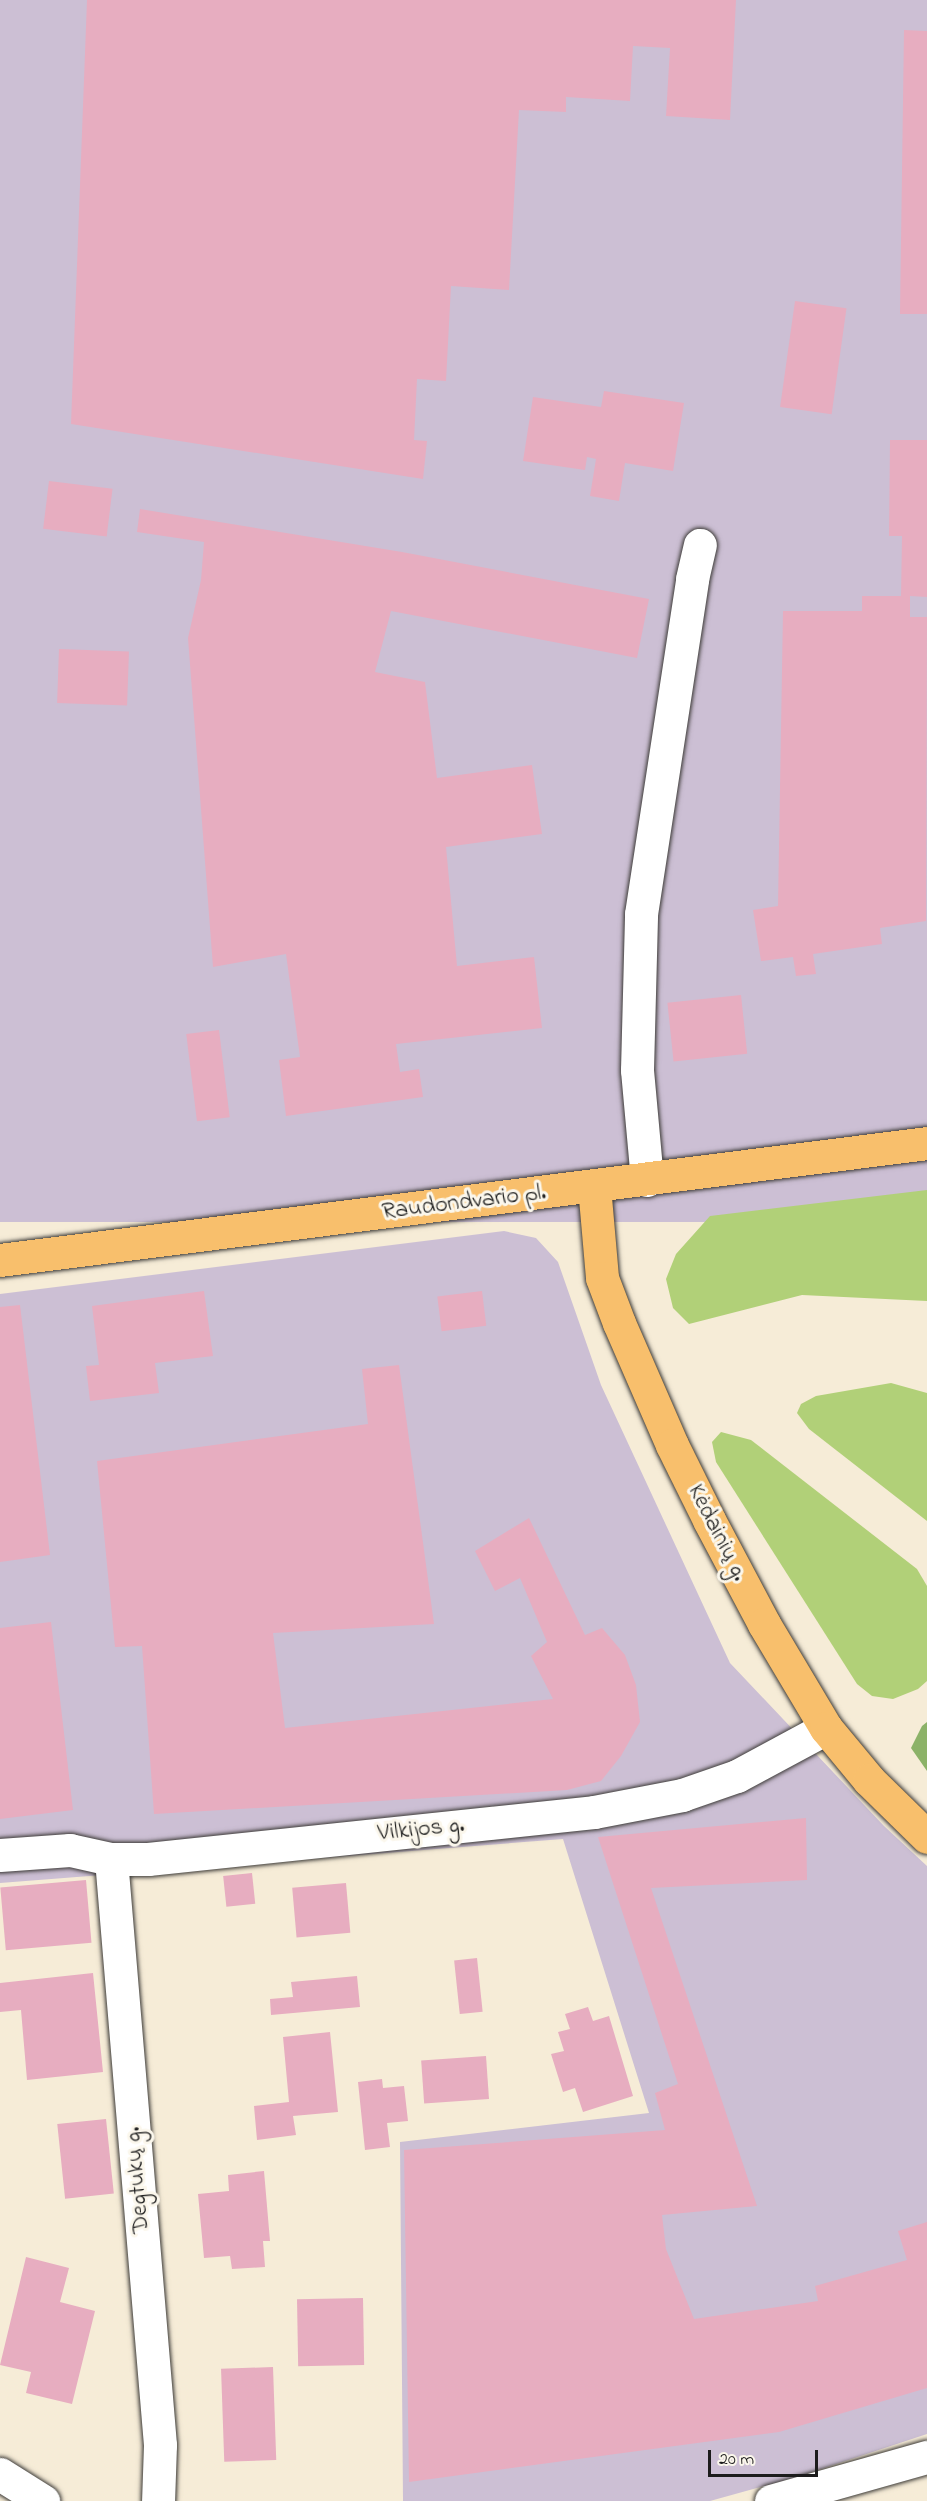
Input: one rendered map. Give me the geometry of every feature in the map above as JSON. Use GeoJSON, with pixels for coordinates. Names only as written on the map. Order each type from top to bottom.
{"type":"FeatureCollection","features":[{"type":"Feature","properties":{"kind":"main road","name":"Raudondvario pl."},"geometry":{"type":"LineString","coordinates":[[0,1260],[927,1143]]}},
{"type":"Feature","properties":{"kind":"main road","name":"Kėdainių g."},"geometry":{"type":"LineString","coordinates":[[594,1186],[602,1278],[672,1445],[709,1520],[764,1624],[826,1728],[869,1779],[927,1837]]}},
{"type":"Feature","properties":{"kind":"street"},"geometry":{"type":"LineString","coordinates":[[647,1180],[637,1070],[641,914],[692,579],[700,545]]}},
{"type":"Feature","properties":{"kind":"street","name":"Vilkijos g."},"geometry":{"type":"LineString","coordinates":[[0,1855],[70,1850],[111,1858],[148,1859],[594,1812],[682,1795],[737,1776],[826,1728]]}},
{"type":"Feature","properties":{"kind":"street","name":"Degtukų g."},"geometry":{"type":"LineString","coordinates":[[111,1858],[160,2445],[158,2501]]}},
{"type":"Feature","properties":{"kind":"street"},"geometry":{"type":"LineString","coordinates":[[771,2501],[927,2457]]}},
{"type":"Feature","properties":{"kind":"street"},"geometry":{"type":"LineString","coordinates":[[0,2474],[43,2501]]}},
{"type":"Feature","properties":{"kind":"shaded area"},"geometry":{"type":"Polygon","coordinates":[[[0,0],[927,0],[927,1222],[0,1222],[0,0]]]}},
{"type":"Feature","properties":{"kind":"shaded area"},"geometry":{"type":"Polygon","coordinates":[[[504,1231],[536,1238],[558,1262],[601,1385],[730,1663],[884,1826],[927,1866],[927,2434],[797,2477],[710,2501],[403,2501],[400,2142],[649,2113],[563,1839],[0,1883],[0,1294],[504,1231]]]}},
{"type":"Feature","properties":{"kind":"green space"},"geometry":{"type":"Polygon","coordinates":[[[927,1190],[927,1301],[802,1295],[689,1324],[673,1308],[666,1279],[676,1254],[710,1216],[927,1190]]]}},
{"type":"Feature","properties":{"kind":"green space"},"geometry":{"type":"Polygon","coordinates":[[[891,1383],[927,1393],[927,1521],[809,1429],[797,1413],[801,1404],[816,1396],[891,1383]]]}},
{"type":"Feature","properties":{"kind":"green space"},"geometry":{"type":"Polygon","coordinates":[[[721,1432],[751,1440],[917,1569],[927,1586],[927,1681],[918,1689],[893,1699],[872,1696],[857,1684],[716,1462],[712,1442],[721,1432]]]}},
{"type":"Feature","properties":{"kind":"green space"},"geometry":{"type":"Polygon","coordinates":[[[927,1722],[927,1771],[911,1748],[922,1726],[927,1722]]]}},
{"type":"Feature","properties":{"kind":"building"},"geometry":{"type":"Polygon","coordinates":[[[87,0],[736,0],[730,120],[666,116],[670,48],[633,46],[630,101],[566,97],[566,112],[519,110],[509,290],[451,286],[446,381],[417,379],[414,440],[427,441],[423,479],[71,424],[87,0]]]}},
{"type":"Feature","properties":{"kind":"building"},"geometry":{"type":"Polygon","coordinates":[[[904,30],[927,31],[927,314],[900,314],[904,30]]]}},
{"type":"Feature","properties":{"kind":"building"},"geometry":{"type":"Polygon","coordinates":[[[795,301],[846,308],[832,414],[780,407],[795,301]]]}},
{"type":"Feature","properties":{"kind":"building"},"geometry":{"type":"Polygon","coordinates":[[[604,391],[684,403],[673,471],[625,463],[619,501],[590,496],[596,459],[587,457],[585,470],[523,461],[533,397],[601,407],[604,391]]]}},
{"type":"Feature","properties":{"kind":"building"},"geometry":{"type":"Polygon","coordinates":[[[890,440],[927,440],[927,597],[910,596],[910,617],[927,617],[926,921],[880,928],[882,944],[813,954],[816,974],[796,976],[793,957],[761,961],[753,910],[778,906],[783,611],[862,611],[862,596],[901,596],[902,536],[889,536],[890,440]]]}},
{"type":"Feature","properties":{"kind":"building"},"geometry":{"type":"Polygon","coordinates":[[[49,481],[113,489],[107,536],[43,529],[49,481]]]}},
{"type":"Feature","properties":{"kind":"building"},"geometry":{"type":"Polygon","coordinates":[[[140,509],[402,552],[649,599],[637,658],[391,611],[375,672],[425,682],[437,778],[532,765],[542,834],[446,847],[457,966],[534,957],[542,1028],[396,1044],[400,1072],[419,1069],[423,1097],[286,1116],[279,1060],[300,1057],[286,954],[213,967],[188,638],[201,580],[204,542],[137,532],[140,509]]]}},
{"type":"Feature","properties":{"kind":"building"},"geometry":{"type":"Polygon","coordinates":[[[59,649],[129,651],[127,705],[57,703],[59,649]]]}},
{"type":"Feature","properties":{"kind":"building"},"geometry":{"type":"Polygon","coordinates":[[[741,995],[747,1054],[674,1061],[667,1003],[741,995]]]}},
{"type":"Feature","properties":{"kind":"building"},"geometry":{"type":"Polygon","coordinates":[[[219,1030],[230,1117],[197,1121],[186,1034],[219,1030]]]}},
{"type":"Feature","properties":{"kind":"building"},"geometry":{"type":"Polygon","coordinates":[[[204,1291],[213,1356],[155,1363],[159,1393],[90,1401],[86,1366],[99,1365],[92,1306],[204,1291]]]}},
{"type":"Feature","properties":{"kind":"building"},"geometry":{"type":"Polygon","coordinates":[[[482,1291],[486,1326],[442,1331],[437,1296],[482,1291]]]}},
{"type":"Feature","properties":{"kind":"building"},"geometry":{"type":"Polygon","coordinates":[[[20,1305],[50,1555],[0,1562],[0,1307],[20,1305]]]}},
{"type":"Feature","properties":{"kind":"building"},"geometry":{"type":"Polygon","coordinates":[[[399,1365],[434,1624],[273,1633],[285,1728],[553,1699],[531,1656],[547,1642],[520,1578],[495,1591],[475,1551],[529,1518],[585,1635],[602,1628],[625,1655],[636,1685],[640,1722],[621,1756],[601,1781],[567,1790],[154,1814],[142,1646],[115,1647],[97,1461],[368,1424],[362,1369],[399,1365]]]}},
{"type":"Feature","properties":{"kind":"building"},"geometry":{"type":"Polygon","coordinates":[[[51,1622],[73,1810],[0,1819],[0,1628],[51,1622]]]}},
{"type":"Feature","properties":{"kind":"building"},"geometry":{"type":"Polygon","coordinates":[[[806,1818],[807,1880],[651,1888],[757,2206],[662,2215],[666,2249],[694,2319],[818,2301],[815,2286],[907,2260],[898,2231],[927,2222],[927,2388],[779,2432],[409,2482],[404,2150],[665,2130],[655,2093],[678,2084],[598,1837],[806,1818]]]}},
{"type":"Feature","properties":{"kind":"building"},"geometry":{"type":"Polygon","coordinates":[[[252,1873],[255,1904],[226,1907],[223,1876],[252,1873]]]}},
{"type":"Feature","properties":{"kind":"building"},"geometry":{"type":"Polygon","coordinates":[[[86,1880],[91,1943],[6,1950],[0,1887],[86,1880]]]}},
{"type":"Feature","properties":{"kind":"building"},"geometry":{"type":"Polygon","coordinates":[[[346,1883],[350,1933],[297,1938],[292,1888],[346,1883]]]}},
{"type":"Feature","properties":{"kind":"building"},"geometry":{"type":"Polygon","coordinates":[[[477,1958],[483,2012],[460,2014],[454,1960],[477,1958]]]}},
{"type":"Feature","properties":{"kind":"building"},"geometry":{"type":"Polygon","coordinates":[[[93,1973],[103,2072],[27,2080],[21,2010],[0,2012],[0,1983],[93,1973]]]}},
{"type":"Feature","properties":{"kind":"building"},"geometry":{"type":"Polygon","coordinates":[[[357,1976],[360,2007],[271,2015],[270,1999],[293,1997],[291,1982],[357,1976]]]}},
{"type":"Feature","properties":{"kind":"building"},"geometry":{"type":"Polygon","coordinates":[[[588,2007],[593,2021],[609,2016],[633,2096],[583,2112],[575,2088],[563,2092],[551,2054],[564,2051],[558,2032],[570,2029],[565,2014],[588,2007]]]}},
{"type":"Feature","properties":{"kind":"building"},"geometry":{"type":"Polygon","coordinates":[[[330,2032],[338,2112],[293,2116],[296,2135],[257,2140],[254,2106],[289,2102],[283,2037],[330,2032]]]}},
{"type":"Feature","properties":{"kind":"building"},"geometry":{"type":"Polygon","coordinates":[[[486,2056],[489,2099],[424,2103],[421,2061],[486,2056]]]}},
{"type":"Feature","properties":{"kind":"building"},"geometry":{"type":"Polygon","coordinates":[[[382,2079],[383,2088],[404,2086],[408,2121],[387,2123],[390,2147],[365,2150],[358,2082],[382,2079]]]}},
{"type":"Feature","properties":{"kind":"building"},"geometry":{"type":"Polygon","coordinates":[[[106,2119],[114,2194],[65,2199],[57,2124],[106,2119]]]}},
{"type":"Feature","properties":{"kind":"building"},"geometry":{"type":"Polygon","coordinates":[[[264,2171],[270,2241],[263,2241],[265,2267],[232,2269],[230,2256],[204,2258],[198,2194],[229,2191],[228,2175],[264,2171]]]}},
{"type":"Feature","properties":{"kind":"building"},"geometry":{"type":"Polygon","coordinates":[[[26,2257],[69,2268],[60,2302],[95,2311],[72,2404],[26,2393],[31,2372],[0,2365],[26,2257]]]}},
{"type":"Feature","properties":{"kind":"building"},"geometry":{"type":"Polygon","coordinates":[[[363,2298],[364,2365],[298,2366],[297,2299],[363,2298]]]}},
{"type":"Feature","properties":{"kind":"building"},"geometry":{"type":"Polygon","coordinates":[[[273,2367],[276,2460],[224,2462],[221,2369],[273,2367]]]}}]}
